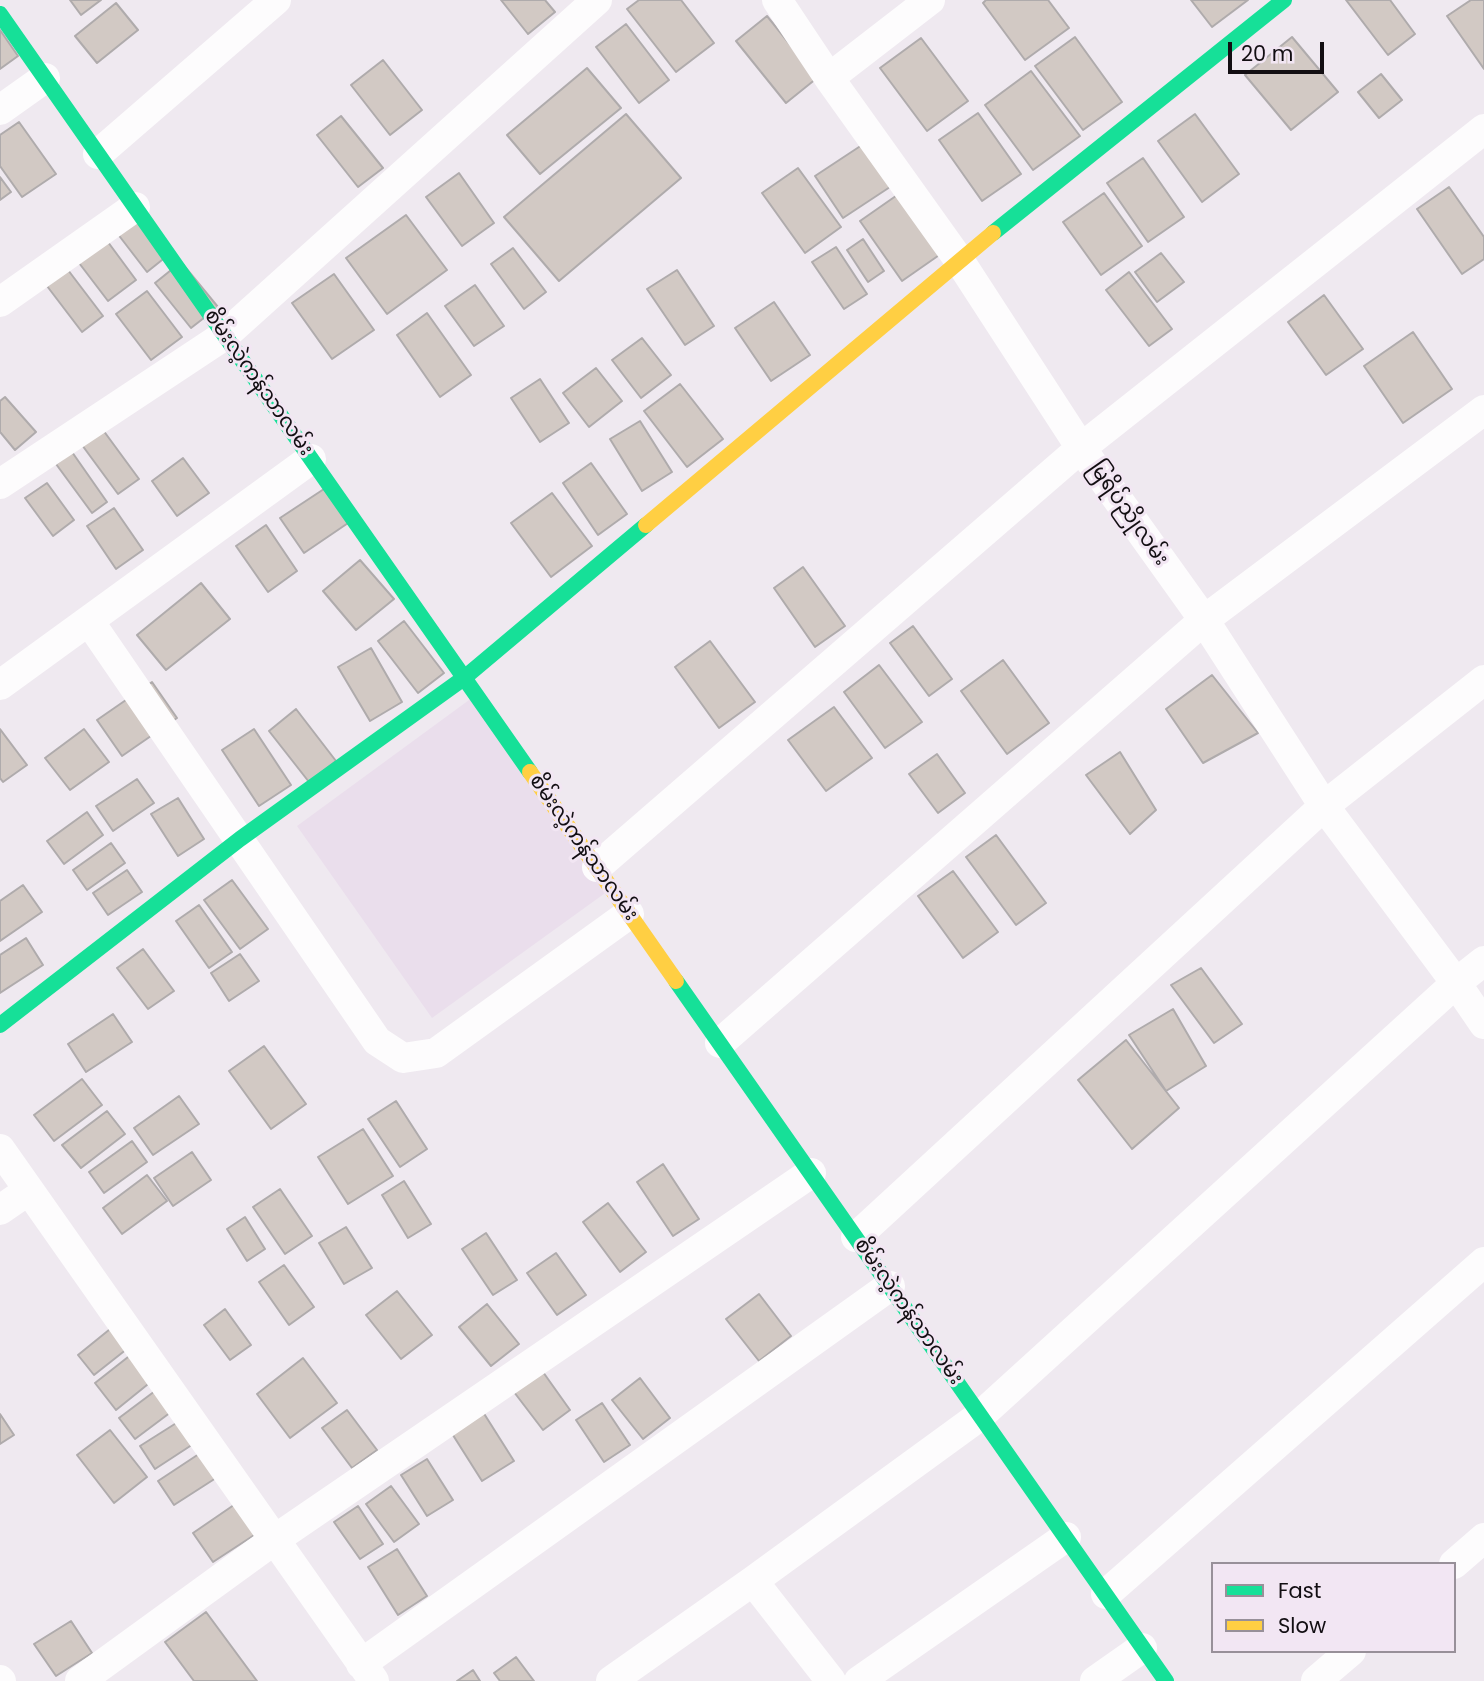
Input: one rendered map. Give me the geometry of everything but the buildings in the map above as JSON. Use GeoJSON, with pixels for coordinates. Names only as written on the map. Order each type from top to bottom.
{"type":"FeatureCollection","features":[{"type":"Feature","properties":{"kind":"street"},"geometry":{"type":"LineString","coordinates":[[98,154],[275,0]]}},
{"type":"Feature","properties":{"kind":"street"},"geometry":{"type":"LineString","coordinates":[[0,484],[225,335],[597,0]]}},
{"type":"Feature","properties":{"kind":"street","name":"မြရိပ်ညိုလမ်း"},"geometry":{"type":"LineString","coordinates":[[777,0],[829,78],[959,260],[1081,448],[1203,620],[1324,806],[1484,1024]]}},
{"type":"Feature","properties":{"kind":"street"},"geometry":{"type":"LineString","coordinates":[[829,78],[930,0]]}},
{"type":"Feature","properties":{"kind":"street"},"geometry":{"type":"LineString","coordinates":[[0,1025],[240,839],[464,678],[959,260],[1284,0]]}},
{"type":"Feature","properties":{"kind":"street","name":"စိမ်းလဲ့ကန်သာလမ်း"},"geometry":{"type":"LineString","coordinates":[[0,14],[1166,1681]]}},
{"type":"Feature","properties":{"kind":"street"},"geometry":{"type":"LineString","coordinates":[[0,110],[45,78]]}},
{"type":"Feature","properties":{"kind":"street"},"geometry":{"type":"LineString","coordinates":[[597,867],[1081,448],[1484,129]]}},
{"type":"Feature","properties":{"kind":"street"},"geometry":{"type":"LineString","coordinates":[[0,302],[135,207]]}},
{"type":"Feature","properties":{"kind":"street"},"geometry":{"type":"LineString","coordinates":[[720,1043],[1203,620],[1484,410]]}},
{"type":"Feature","properties":{"kind":"street"},"geometry":{"type":"LineString","coordinates":[[0,685],[311,459]]}},
{"type":"Feature","properties":{"kind":"street"},"geometry":{"type":"LineString","coordinates":[[89,621],[377,1041],[403,1058],[436,1053],[629,914]]}},
{"type":"Feature","properties":{"kind":"street"},"geometry":{"type":"LineString","coordinates":[[856,1237],[1324,806],[1484,680]]}},
{"type":"Feature","properties":{"kind":"street"},"geometry":{"type":"LineString","coordinates":[[611,1681],[981,1415],[1456,983],[1484,961]]}},
{"type":"Feature","properties":{"kind":"street"},"geometry":{"type":"LineString","coordinates":[[0,1149],[368,1672],[890,1286]]}},
{"type":"Feature","properties":{"kind":"street"},"geometry":{"type":"LineString","coordinates":[[80,1681],[274,1540],[811,1173]]}},
{"type":"Feature","properties":{"kind":"street"},"geometry":{"type":"LineString","coordinates":[[0,1210],[29,1190]]}},
{"type":"Feature","properties":{"kind":"street"},"geometry":{"type":"LineString","coordinates":[[1105,1594],[1484,1262]]}},
{"type":"Feature","properties":{"kind":"street"},"geometry":{"type":"LineString","coordinates":[[859,1681],[1066,1537]]}},
{"type":"Feature","properties":{"kind":"street"},"geometry":{"type":"LineString","coordinates":[[1456,1562],[1484,1538]]}},
{"type":"Feature","properties":{"kind":"street"},"geometry":{"type":"LineString","coordinates":[[753,1581],[831,1681]]}},
{"type":"Feature","properties":{"kind":"street"},"geometry":{"type":"LineString","coordinates":[[1095,1681],[1142,1648]]}},
{"type":"Feature","properties":{"kind":"street"},"geometry":{"type":"LineString","coordinates":[[1316,1681],[1349,1653]]}},
{"type":"Feature","properties":{"kind":"shaded area"},"geometry":{"type":"Polygon","coordinates":[[[480,692],[608,891],[432,1018],[297,826],[480,692]]]}},
{"type":"Feature","properties":{"kind":"traffic: fast"},"geometry":{"type":"LineString","coordinates":[[993,233],[1284,0]]}},
{"type":"Feature","properties":{"kind":"traffic: fast"},"geometry":{"type":"LineString","coordinates":[[0,14],[530,772]]}},
{"type":"Feature","properties":{"kind":"traffic: fast"},"geometry":{"type":"LineString","coordinates":[[0,1025],[240,839],[464,678],[646,525]]}},
{"type":"Feature","properties":{"kind":"traffic: fast"},"geometry":{"type":"LineString","coordinates":[[676,981],[1166,1681]]}},
{"type":"Feature","properties":{"kind":"traffic: slow"},"geometry":{"type":"LineString","coordinates":[[646,525],[993,233]]}},
{"type":"Feature","properties":{"kind":"traffic: slow"},"geometry":{"type":"LineString","coordinates":[[530,772],[676,981]]}}]}
